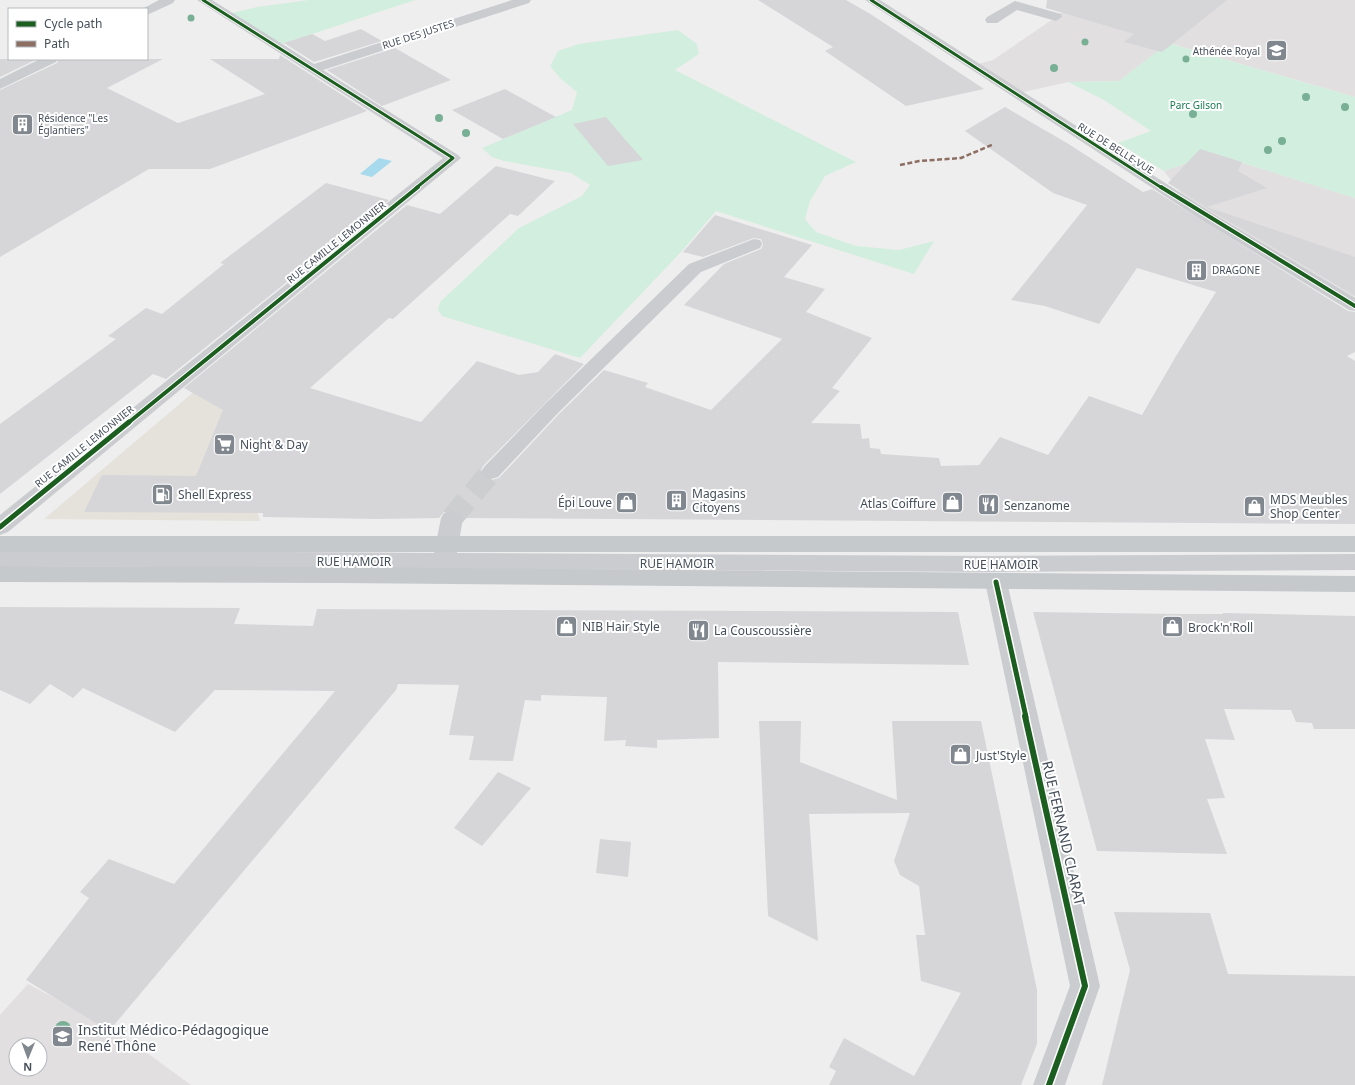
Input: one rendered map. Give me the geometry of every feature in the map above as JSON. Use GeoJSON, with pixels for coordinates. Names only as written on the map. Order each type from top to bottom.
{"type":"FeatureCollection","features":[{"type":"Feature","properties":{"kind":"main road","name":"RUE HAMOIR"},"geometry":{"type":"LineString","coordinates":[[0,544],[446,553],[1355,544]]}},
{"type":"Feature","properties":{"kind":"main road","name":"RUE HAMOIR"},"geometry":{"type":"LineString","coordinates":[[0,574],[337,575],[1355,584]]}},
{"type":"Feature","properties":{"kind":"street"},"geometry":{"type":"LineString","coordinates":[[148,10],[169,0]]}},
{"type":"Feature","properties":{"kind":"street","name":"RUE CAMILLE LEMONNIER"},"geometry":{"type":"LineString","coordinates":[[0,527],[453,158],[203,0]]}},
{"type":"Feature","properties":{"kind":"street","name":"RUE DES JUSTES"},"geometry":{"type":"LineString","coordinates":[[312,69],[524,0]]}},
{"type":"Feature","properties":{"kind":"street","name":"RUE DE BELLE-VUE"},"geometry":{"type":"LineString","coordinates":[[871,0],[1206,216],[1355,306]]}},
{"type":"Feature","properties":{"kind":"street"},"geometry":{"type":"LineString","coordinates":[[992,20],[1018,3],[1056,17]]}},
{"type":"Feature","properties":{"kind":"street"},"geometry":{"type":"LineString","coordinates":[[0,85],[49,60]]}},
{"type":"Feature","properties":{"kind":"street"},"geometry":{"type":"LineString","coordinates":[[491,472],[551,409],[695,268],[754,244]]}},
{"type":"Feature","properties":{"kind":"street"},"geometry":{"type":"LineString","coordinates":[[446,553],[452,518]]}},
{"type":"Feature","properties":{"kind":"street","name":"RUE HAMOIR"},"geometry":{"type":"LineString","coordinates":[[0,558],[446,553],[991,564],[1355,562]]}},
{"type":"Feature","properties":{"kind":"street","name":"RUE FERNAND CLARAT"},"geometry":{"type":"LineString","coordinates":[[996,582],[1085,986],[1049,1085]]}},
{"type":"Feature","properties":{"kind":"shaded area","name":"Athénée Royal"},"geometry":{"type":"Polygon","coordinates":[[[1076,0],[1355,0],[1355,97],[1169,43],[1119,81],[1068,82],[1015,94],[971,66],[993,60],[1056,17],[1076,0]]]}},
{"type":"Feature","properties":{"kind":"shaded area"},"geometry":{"type":"Polygon","coordinates":[[[1214,154],[1355,198],[1355,306],[1190,205],[1164,171],[1214,154]]]}},
{"type":"Feature","properties":{"kind":"shaded area"},"geometry":{"type":"Polygon","coordinates":[[[196,390],[250,409],[245,468],[260,521],[44,519],[196,390]]]}},
{"type":"Feature","properties":{"kind":"shaded area","name":"Institut Médico-Pédagogique René Thône"},"geometry":{"type":"Polygon","coordinates":[[[28,984],[114,1029],[191,1085],[0,1085],[0,1015],[28,984]]]}},
{"type":"Feature","properties":{"kind":"green space"},"geometry":{"type":"Polygon","coordinates":[[[309,0],[415,0],[282,44],[232,13],[257,7],[309,0]]]}},
{"type":"Feature","properties":{"kind":"green space"},"geometry":{"type":"Polygon","coordinates":[[[678,30],[697,44],[699,54],[675,70],[856,162],[825,176],[810,201],[805,219],[816,232],[856,246],[899,250],[934,241],[914,274],[716,211],[683,250],[580,358],[442,316],[438,310],[440,302],[519,228],[582,196],[590,185],[571,173],[504,161],[492,157],[482,148],[572,110],[577,92],[561,79],[550,66],[558,51],[579,44],[678,30]]]}},
{"type":"Feature","properties":{"kind":"green space","name":"Parc Gilson"},"geometry":{"type":"Polygon","coordinates":[[[1168,43],[1355,97],[1355,198],[1214,154],[1164,171],[1118,143],[1151,131],[1104,100],[1068,82],[1119,81],[1168,43]]]}},
{"type":"Feature","properties":{"kind":"water"},"geometry":{"type":"Polygon","coordinates":[[[379,158],[392,161],[372,177],[360,174],[379,158]]]}},
{"type":"Feature","properties":{"kind":"building"},"geometry":{"type":"Polygon","coordinates":[[[758,0],[846,0],[872,15],[984,89],[906,106],[825,51],[833,47],[758,0]]]}},
{"type":"Feature","properties":{"kind":"building"},"geometry":{"type":"Polygon","coordinates":[[[1047,0],[1227,0],[1162,52],[1124,42],[1134,34],[1046,8],[1047,0]]]}},
{"type":"Feature","properties":{"kind":"building"},"geometry":{"type":"Polygon","coordinates":[[[361,29],[382,41],[314,62],[284,43],[312,34],[325,41],[361,29]]]}},
{"type":"Feature","properties":{"kind":"building"},"geometry":{"type":"Polygon","coordinates":[[[395,48],[451,80],[382,106],[327,70],[395,48]]]}},
{"type":"Feature","properties":{"kind":"building"},"geometry":{"type":"Polygon","coordinates":[[[280,55],[367,111],[210,169],[149,169],[0,257],[0,90],[57,63],[58,60],[163,59],[107,88],[178,123],[265,94],[210,59],[279,59],[280,55]]]}},
{"type":"Feature","properties":{"kind":"building"},"geometry":{"type":"Polygon","coordinates":[[[0,59],[35,60],[0,77],[0,59]]]}},
{"type":"Feature","properties":{"kind":"building"},"geometry":{"type":"Polygon","coordinates":[[[505,89],[556,117],[503,139],[452,110],[505,89]]]}},
{"type":"Feature","properties":{"kind":"building"},"geometry":{"type":"Polygon","coordinates":[[[1005,107],[1067,143],[1143,192],[1152,189],[1348,311],[1355,312],[1355,352],[1347,356],[1355,361],[1355,524],[464,518],[460,512],[452,510],[444,512],[439,518],[377,519],[263,517],[263,513],[84,512],[102,475],[196,476],[223,410],[184,388],[407,205],[440,214],[496,166],[555,181],[518,216],[510,214],[393,319],[389,318],[310,388],[421,422],[477,361],[519,375],[538,372],[555,354],[584,364],[483,466],[480,473],[484,478],[491,480],[499,478],[559,414],[604,370],[648,383],[645,387],[711,410],[782,339],[684,305],[724,264],[761,249],[763,245],[761,239],[754,238],[703,257],[683,252],[715,215],[812,245],[784,277],[825,289],[806,312],[872,338],[832,388],[840,391],[811,423],[860,424],[862,439],[869,438],[870,448],[880,449],[881,454],[939,458],[941,466],[979,465],[1000,437],[1048,455],[1089,396],[1142,415],[1176,356],[1216,292],[1137,268],[1099,324],[1045,306],[1011,300],[1087,205],[1053,193],[965,131],[1005,107]]]}},
{"type":"Feature","properties":{"kind":"building"},"geometry":{"type":"Polygon","coordinates":[[[606,117],[643,160],[608,166],[573,124],[606,117]]]}},
{"type":"Feature","properties":{"kind":"building"},"geometry":{"type":"Polygon","coordinates":[[[1200,149],[1242,162],[1238,171],[1267,188],[1207,207],[1355,257],[1355,296],[1213,212],[1168,183],[1200,149]]]}},
{"type":"Feature","properties":{"kind":"building"},"geometry":{"type":"Polygon","coordinates":[[[326,183],[389,200],[166,379],[153,374],[0,494],[0,424],[116,339],[108,336],[146,308],[162,314],[224,264],[220,263],[326,183]]]}},
{"type":"Feature","properties":{"kind":"building"},"geometry":{"type":"Polygon","coordinates":[[[0,607],[240,608],[234,624],[313,626],[317,609],[958,612],[969,665],[718,662],[719,738],[657,740],[657,748],[625,746],[626,740],[604,741],[607,697],[541,695],[541,701],[525,700],[513,761],[469,760],[474,736],[449,735],[459,685],[398,684],[396,690],[109,1031],[26,980],[89,898],[80,892],[109,859],[174,884],[335,691],[215,690],[175,732],[83,688],[73,698],[50,684],[30,704],[0,690],[0,607]]]}},
{"type":"Feature","properties":{"kind":"building"},"geometry":{"type":"Polygon","coordinates":[[[1033,612],[1180,614],[1223,613],[1355,616],[1355,729],[1314,729],[1312,723],[1296,722],[1291,710],[1224,709],[1235,740],[1205,739],[1225,798],[1207,799],[1227,854],[1097,851],[1033,612]]]}},
{"type":"Feature","properties":{"kind":"building"},"geometry":{"type":"Polygon","coordinates":[[[759,721],[801,721],[800,762],[897,800],[892,721],[981,721],[1037,990],[1037,1044],[1021,1085],[829,1085],[836,1071],[829,1067],[844,1038],[914,1076],[961,993],[921,981],[916,935],[925,935],[919,886],[900,875],[894,861],[910,813],[809,814],[818,941],[768,916],[759,721]]]}},
{"type":"Feature","properties":{"kind":"building"},"geometry":{"type":"Polygon","coordinates":[[[498,772],[531,788],[482,846],[454,828],[498,772]]]}},
{"type":"Feature","properties":{"kind":"building"},"geometry":{"type":"Polygon","coordinates":[[[600,839],[631,842],[628,877],[596,873],[600,839]]]}},
{"type":"Feature","properties":{"kind":"building"},"geometry":{"type":"Polygon","coordinates":[[[1114,912],[1210,913],[1228,974],[1355,976],[1355,1085],[1102,1085],[1130,970],[1114,912]]]}},
{"type":"Feature","properties":{"kind":"tunnel"},"geometry":{"type":"LineString","coordinates":[[452,518],[491,472]]}},
{"type":"Feature","properties":{"kind":"marked path"},"geometry":{"type":"LineString","coordinates":[[900,165],[919,161],[961,158],[994,144]]}},
{"type":"Feature","properties":{"kind":"cycle path"},"geometry":{"type":"LineString","coordinates":[[0,527],[453,158],[203,0]]}},
{"type":"Feature","properties":{"kind":"cycle path"},"geometry":{"type":"LineString","coordinates":[[871,0],[1206,216],[1355,306]]}},
{"type":"Feature","properties":{"kind":"cycle path"},"geometry":{"type":"LineString","coordinates":[[996,582],[1085,986],[1049,1085]]}},
{"type":"Feature","properties":{"kind":"place","name":"Athénée Royal"},"geometry":{"type":"Point","coordinates":[1276,51]}},
{"type":"Feature","properties":{"kind":"place","name":"Résidence \"Les Églantiers\""},"geometry":{"type":"Point","coordinates":[22,124]}},
{"type":"Feature","properties":{"kind":"place","name":"DRAGONE"},"geometry":{"type":"Point","coordinates":[1197,270]}},
{"type":"Feature","properties":{"kind":"place","name":"Night & Day"},"geometry":{"type":"Point","coordinates":[225,444]}},
{"type":"Feature","properties":{"kind":"place","name":"Shell Express"},"geometry":{"type":"Point","coordinates":[163,494]}},
{"type":"Feature","properties":{"kind":"place","name":"Magasins Citoyens"},"geometry":{"type":"Point","coordinates":[676,500]}},
{"type":"Feature","properties":{"kind":"place","name":"Épi Louve"},"geometry":{"type":"Point","coordinates":[627,502]}},
{"type":"Feature","properties":{"kind":"place","name":"Atlas Coiffure"},"geometry":{"type":"Point","coordinates":[952,503]}},
{"type":"Feature","properties":{"kind":"place","name":"Senzanome"},"geometry":{"type":"Point","coordinates":[989,505]}},
{"type":"Feature","properties":{"kind":"place","name":"MDS Meubles Shop Center"},"geometry":{"type":"Point","coordinates":[1255,506]}},
{"type":"Feature","properties":{"kind":"place","name":"NIB Hair Style"},"geometry":{"type":"Point","coordinates":[566,626]}},
{"type":"Feature","properties":{"kind":"place","name":"Brock'n'Roll"},"geometry":{"type":"Point","coordinates":[1173,627]}},
{"type":"Feature","properties":{"kind":"place","name":"La Couscoussière"},"geometry":{"type":"Point","coordinates":[698,630]}},
{"type":"Feature","properties":{"kind":"place","name":"Just'Style"},"geometry":{"type":"Point","coordinates":[961,755]}},
{"type":"Feature","properties":{"kind":"place","name":"Institut Médico-Pédagogique René Thône"},"geometry":{"type":"Point","coordinates":[63,1037]}}]}
